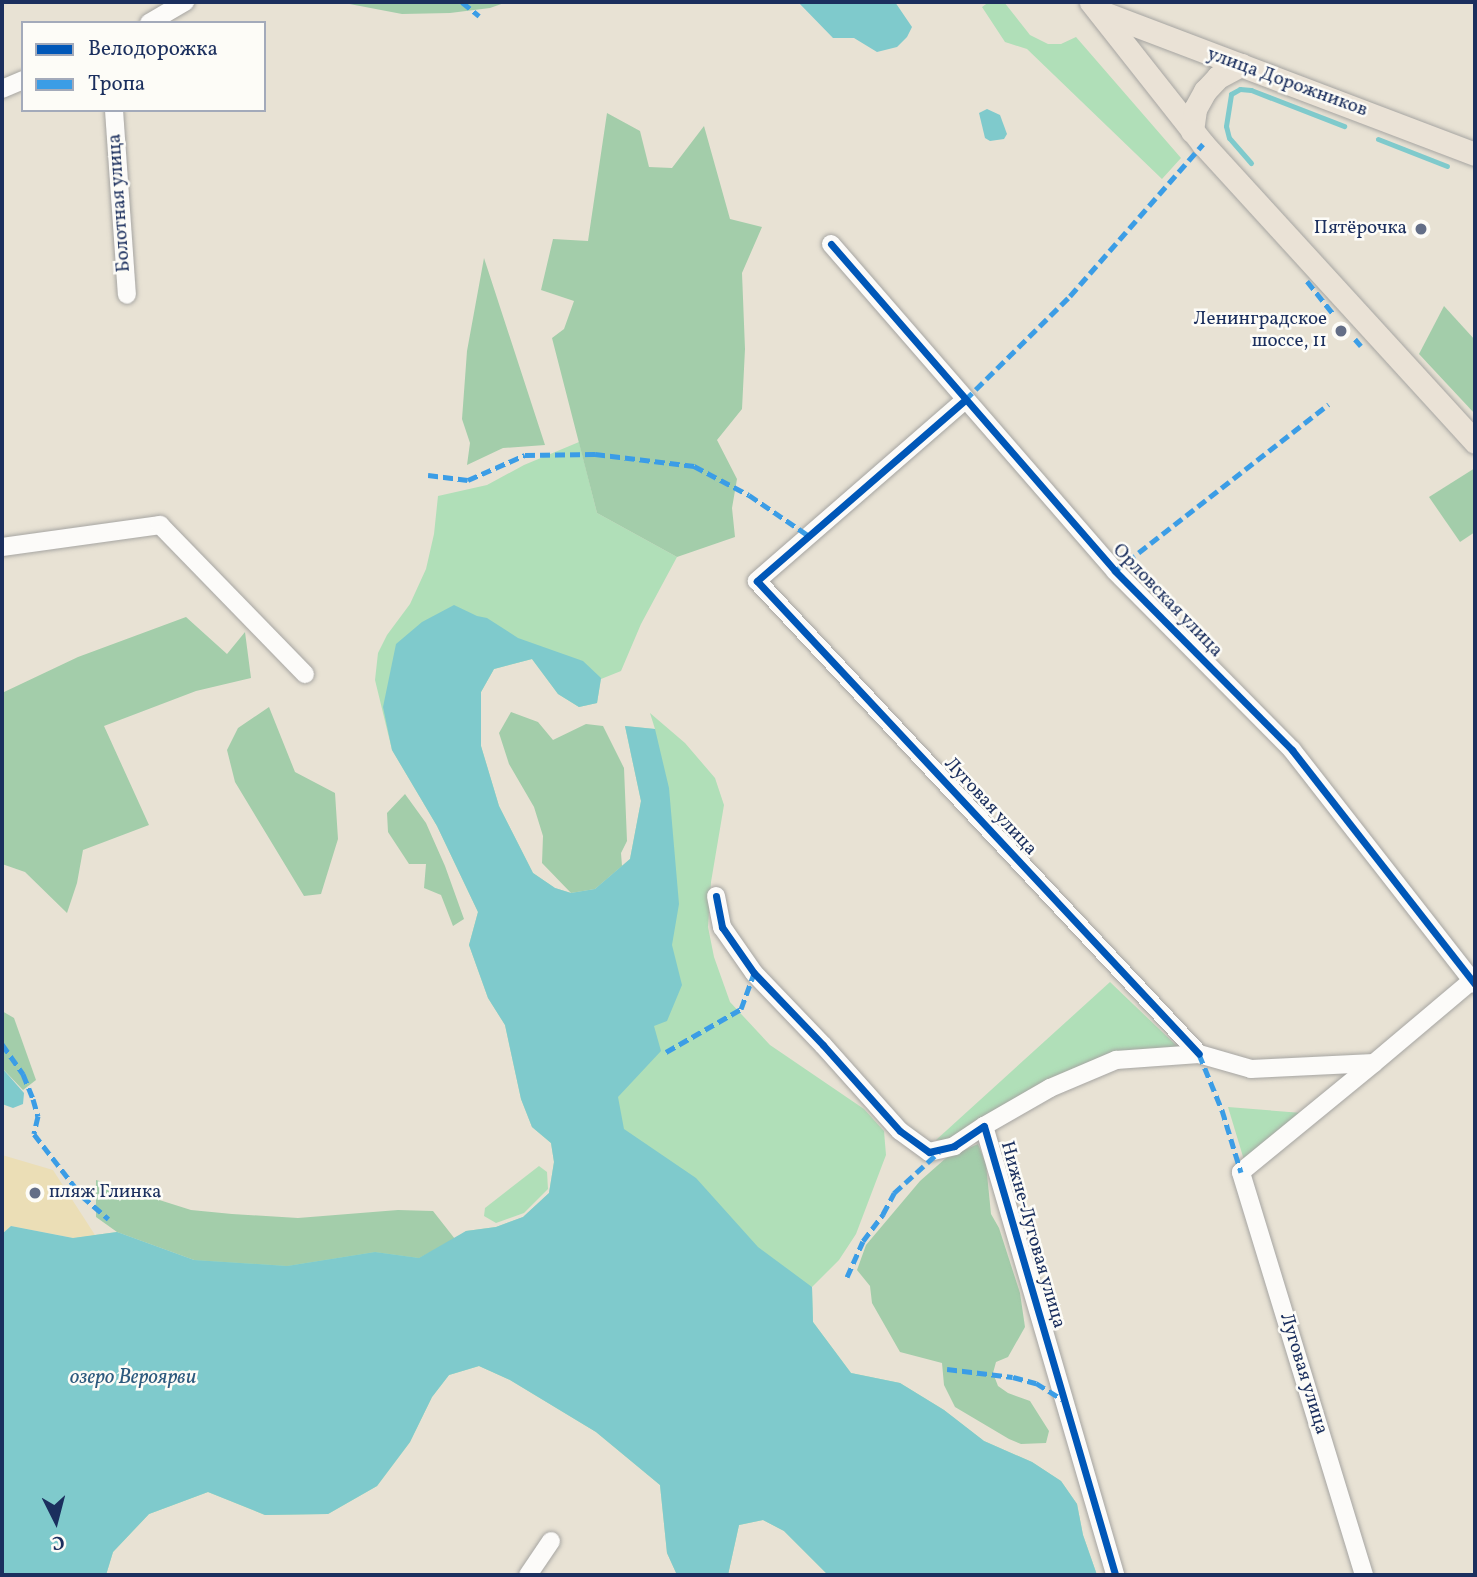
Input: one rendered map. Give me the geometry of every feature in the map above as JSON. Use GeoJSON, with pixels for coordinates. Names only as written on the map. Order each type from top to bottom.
{"type":"FeatureCollection","features":[{"type":"Feature","properties":{"kind":"main road","name":"улица Дорожников"},"geometry":{"type":"LineString","coordinates":[[1094,6],[1475,154]]}},
{"type":"Feature","properties":{"kind":"main road"},"geometry":{"type":"LineString","coordinates":[[1094,6],[1192,131],[1475,442]]}},
{"type":"Feature","properties":{"kind":"main road"},"geometry":{"type":"LineString","coordinates":[[1192,131],[1195,109],[1205,91],[1219,77],[1241,65]]}},
{"type":"Feature","properties":{"kind":"street"},"geometry":{"type":"LineString","coordinates":[[152,21],[185,2]]}},
{"type":"Feature","properties":{"kind":"street"},"geometry":{"type":"LineString","coordinates":[[2,89],[21,81]]}},
{"type":"Feature","properties":{"kind":"street","name":"Болотная улица"},"geometry":{"type":"LineString","coordinates":[[114,112],[127,295]]}},
{"type":"Feature","properties":{"kind":"street","name":"Орловская улица"},"geometry":{"type":"LineString","coordinates":[[831,244],[1115,572],[1292,750],[1475,981]]}},
{"type":"Feature","properties":{"kind":"street","name":"Луговая улица"},"geometry":{"type":"LineString","coordinates":[[965,400],[757,580],[1199,1055]]}},
{"type":"Feature","properties":{"kind":"street"},"geometry":{"type":"LineString","coordinates":[[2,547],[160,525],[305,674]]}},
{"type":"Feature","properties":{"kind":"street","name":"Нижне-Луговая улица"},"geometry":{"type":"LineString","coordinates":[[716,896],[722,928],[754,974],[900,1131],[929,1152],[954,1146],[984,1126],[1115,1575]]}},
{"type":"Feature","properties":{"kind":"street"},"geometry":{"type":"LineString","coordinates":[[984,1126],[1050,1088],[1116,1060],[1199,1055],[1251,1069],[1374,1063],[1475,981]]}},
{"type":"Feature","properties":{"kind":"street","name":"Луговая улица"},"geometry":{"type":"LineString","coordinates":[[1364,1575],[1241,1172],[1374,1063]]}},
{"type":"Feature","properties":{"kind":"street"},"geometry":{"type":"LineString","coordinates":[[528,1575],[551,1541]]}},
{"type":"Feature","properties":{"kind":"green space"},"geometry":{"type":"Polygon","coordinates":[[[339,2],[507,2],[490,8],[450,13],[402,14],[339,2]]]}},
{"type":"Feature","properties":{"kind":"green space"},"geometry":{"type":"Polygon","coordinates":[[[989,2],[1004,2],[1030,35],[1048,44],[1061,44],[1076,37],[1181,158],[1162,179],[1027,49],[1005,42],[982,7],[989,2]]]}},
{"type":"Feature","properties":{"kind":"green space"},"geometry":{"type":"Polygon","coordinates":[[[607,113],[640,131],[649,167],[672,168],[704,126],[730,219],[762,227],[742,273],[745,349],[742,409],[717,440],[737,479],[732,508],[735,537],[677,557],[597,513],[552,338],[564,329],[574,301],[541,290],[553,239],[588,241],[607,113]]]}},
{"type":"Feature","properties":{"kind":"green space"},"geometry":{"type":"Polygon","coordinates":[[[484,258],[545,445],[503,448],[467,465],[470,443],[462,419],[467,351],[484,258]]]}},
{"type":"Feature","properties":{"kind":"green space"},"geometry":{"type":"Polygon","coordinates":[[[1444,306],[1475,340],[1475,414],[1419,354],[1444,306]]]}},
{"type":"Feature","properties":{"kind":"green space","name":"озеро Вероярви"},"geometry":{"type":"Polygon","coordinates":[[[579,442],[597,513],[677,557],[641,624],[621,671],[601,679],[597,703],[579,707],[558,694],[532,659],[494,669],[481,692],[481,746],[499,806],[533,873],[555,888],[571,893],[595,889],[630,859],[641,801],[625,726],[655,729],[650,713],[685,743],[715,778],[724,805],[711,882],[708,927],[714,957],[730,1002],[770,1045],[864,1109],[884,1131],[886,1155],[856,1234],[839,1260],[812,1287],[813,1322],[851,1373],[900,1383],[944,1410],[984,1441],[1032,1462],[1061,1481],[1077,1504],[1083,1535],[1097,1575],[828,1575],[784,1531],[763,1520],[739,1525],[728,1575],[677,1575],[667,1553],[660,1485],[596,1432],[510,1380],[479,1366],[449,1375],[432,1397],[410,1442],[377,1486],[328,1514],[265,1515],[208,1492],[149,1514],[113,1552],[106,1575],[2,1575],[2,1234],[73,1238],[117,1232],[194,1260],[455,1239],[466,1231],[496,1227],[523,1217],[549,1193],[554,1162],[551,1143],[532,1127],[521,1099],[505,1025],[488,998],[469,945],[478,912],[437,826],[392,750],[375,680],[378,653],[387,635],[410,604],[426,569],[434,534],[438,496],[487,485],[524,465],[579,442]]]}},
{"type":"Feature","properties":{"kind":"green space"},"geometry":{"type":"Polygon","coordinates":[[[1475,468],[1475,532],[1460,542],[1429,497],[1475,468]]]}},
{"type":"Feature","properties":{"kind":"green space"},"geometry":{"type":"Polygon","coordinates":[[[186,617],[227,654],[245,632],[251,678],[196,691],[104,726],[149,825],[83,850],[77,883],[67,913],[25,872],[2,864],[2,693],[78,657],[186,617]]]}},
{"type":"Feature","properties":{"kind":"green space"},"geometry":{"type":"Polygon","coordinates":[[[269,707],[295,772],[335,793],[338,839],[321,894],[304,896],[235,782],[227,750],[238,728],[269,707]]]}},
{"type":"Feature","properties":{"kind":"green space"},"geometry":{"type":"Polygon","coordinates":[[[511,712],[538,722],[553,740],[586,724],[603,726],[624,768],[627,841],[621,853],[622,866],[595,889],[571,893],[542,863],[543,836],[534,807],[509,764],[499,733],[511,712]]]}},
{"type":"Feature","properties":{"kind":"green space"},"geometry":{"type":"Polygon","coordinates":[[[405,794],[426,823],[445,866],[464,919],[453,926],[441,895],[424,888],[426,864],[409,864],[388,832],[387,813],[405,794]]]}},
{"type":"Feature","properties":{"kind":"green space"},"geometry":{"type":"Polygon","coordinates":[[[1110,982],[1179,1048],[1113,1053],[950,1140],[936,1140],[1110,982]]]}},
{"type":"Feature","properties":{"kind":"green space"},"geometry":{"type":"Polygon","coordinates":[[[2,1011],[14,1018],[36,1080],[23,1090],[2,1068],[2,1011]]]}},
{"type":"Feature","properties":{"kind":"green space"},"geometry":{"type":"Polygon","coordinates":[[[1228,1107],[1302,1113],[1244,1160],[1228,1107]]]}},
{"type":"Feature","properties":{"kind":"green space"},"geometry":{"type":"Polygon","coordinates":[[[978,1144],[986,1164],[991,1214],[999,1228],[1020,1293],[1025,1327],[1008,1357],[996,1362],[993,1373],[998,1386],[1030,1401],[1049,1431],[1046,1443],[1021,1444],[955,1407],[944,1385],[942,1363],[900,1352],[872,1303],[870,1286],[857,1270],[866,1245],[920,1181],[946,1158],[978,1144]]]}},
{"type":"Feature","properties":{"kind":"green space"},"geometry":{"type":"Polygon","coordinates":[[[539,1166],[547,1172],[548,1189],[524,1213],[496,1223],[484,1216],[485,1208],[539,1166]]]}},
{"type":"Feature","properties":{"kind":"green space"},"geometry":{"type":"Polygon","coordinates":[[[96,1180],[191,1210],[232,1214],[298,1218],[398,1210],[433,1211],[455,1239],[419,1258],[375,1252],[287,1266],[194,1260],[117,1232],[96,1217],[96,1180]]]}},
{"type":"Feature","properties":{"kind":"sand","name":"пляж Глинка"},"geometry":{"type":"Polygon","coordinates":[[[2,1155],[53,1170],[95,1235],[73,1238],[11,1226],[2,1234],[2,1155]]]}},
{"type":"Feature","properties":{"kind":"water"},"geometry":{"type":"Polygon","coordinates":[[[798,2],[895,2],[912,27],[897,47],[877,52],[854,38],[833,38],[798,2]]]}},
{"type":"Feature","properties":{"kind":"water"},"geometry":{"type":"Polygon","coordinates":[[[987,109],[1000,115],[1007,134],[1004,139],[990,141],[985,138],[979,113],[987,109]]]}},
{"type":"Feature","properties":{"kind":"water","name":"озеро Вероярви"},"geometry":{"type":"Polygon","coordinates":[[[454,605],[487,618],[518,638],[583,661],[601,678],[597,703],[579,707],[558,694],[532,659],[494,669],[481,692],[481,746],[499,806],[533,873],[555,888],[571,893],[595,889],[630,859],[641,801],[625,726],[655,729],[669,788],[679,904],[672,945],[682,985],[667,1021],[654,1026],[661,1051],[618,1097],[624,1129],[696,1178],[758,1247],[812,1287],[813,1322],[851,1373],[900,1383],[944,1410],[984,1441],[1032,1462],[1061,1481],[1077,1504],[1083,1535],[1097,1575],[828,1575],[784,1531],[763,1520],[739,1525],[728,1575],[677,1575],[667,1553],[660,1485],[596,1432],[510,1380],[479,1366],[449,1375],[432,1397],[410,1442],[377,1486],[328,1514],[265,1515],[208,1492],[149,1514],[113,1552],[106,1575],[2,1575],[2,1234],[11,1226],[73,1238],[117,1232],[194,1260],[287,1266],[375,1252],[419,1258],[466,1231],[496,1227],[523,1217],[549,1193],[554,1162],[551,1143],[532,1127],[521,1099],[505,1025],[488,998],[469,945],[478,912],[437,826],[392,750],[383,707],[396,644],[422,622],[454,605]]]}},
{"type":"Feature","properties":{"kind":"water"},"geometry":{"type":"Polygon","coordinates":[[[2,1068],[24,1093],[23,1104],[13,1108],[2,1104],[2,1068]]]}},
{"type":"Feature","properties":{"kind":"waterway"},"geometry":{"type":"LineString","coordinates":[[1251,163],[1229,138],[1226,126],[1231,94],[1240,89],[1251,90],[1344,126]]}},
{"type":"Feature","properties":{"kind":"waterway"},"geometry":{"type":"LineString","coordinates":[[1378,139],[1447,166]]}},
{"type":"Feature","properties":{"kind":"marked path"},"geometry":{"type":"LineString","coordinates":[[462,2],[479,16]]}},
{"type":"Feature","properties":{"kind":"marked path"},"geometry":{"type":"LineString","coordinates":[[965,400],[1070,296],[1203,144]]}},
{"type":"Feature","properties":{"kind":"marked path"},"geometry":{"type":"LineString","coordinates":[[1307,281],[1334,315]]}},
{"type":"Feature","properties":{"kind":"marked path"},"geometry":{"type":"LineString","coordinates":[[1355,339],[1361,346]]}},
{"type":"Feature","properties":{"kind":"marked path"},"geometry":{"type":"LineString","coordinates":[[1115,571],[1329,404]]}},
{"type":"Feature","properties":{"kind":"marked path"},"geometry":{"type":"LineString","coordinates":[[428,475],[468,480],[525,455],[595,454],[694,466],[749,495],[809,536]]}},
{"type":"Feature","properties":{"kind":"marked path"},"geometry":{"type":"LineString","coordinates":[[666,1052],[741,1009],[754,973]]}},
{"type":"Feature","properties":{"kind":"marked path"},"geometry":{"type":"LineString","coordinates":[[2,1044],[23,1074],[33,1099],[38,1116],[34,1134],[82,1196],[108,1219]]}},
{"type":"Feature","properties":{"kind":"marked path"},"geometry":{"type":"LineString","coordinates":[[1199,1054],[1222,1110],[1241,1172]]}},
{"type":"Feature","properties":{"kind":"marked path"},"geometry":{"type":"LineString","coordinates":[[847,1277],[863,1241],[883,1214],[894,1193],[939,1152]]}},
{"type":"Feature","properties":{"kind":"marked path"},"geometry":{"type":"LineString","coordinates":[[947,1369],[1013,1377],[1036,1383],[1062,1399]]}},
{"type":"Feature","properties":{"kind":"cycle path"},"geometry":{"type":"LineString","coordinates":[[831,244],[1115,571],[1292,750],[1475,984]]}},
{"type":"Feature","properties":{"kind":"cycle path"},"geometry":{"type":"LineString","coordinates":[[965,400],[757,581],[1199,1054]]}},
{"type":"Feature","properties":{"kind":"cycle path"},"geometry":{"type":"LineString","coordinates":[[716,896],[722,927],[754,973],[900,1131],[929,1152],[954,1146],[984,1126],[1115,1575]]}},
{"type":"Feature","properties":{"kind":"place","name":"Пятёрочка"},"geometry":{"type":"Point","coordinates":[1421,229]}},
{"type":"Feature","properties":{"kind":"place","name":"Ленинградское шоссе, 11"},"geometry":{"type":"Point","coordinates":[1341,331]}},
{"type":"Feature","properties":{"kind":"place","name":"пляж Глинка"},"geometry":{"type":"Point","coordinates":[35,1193]}}]}
